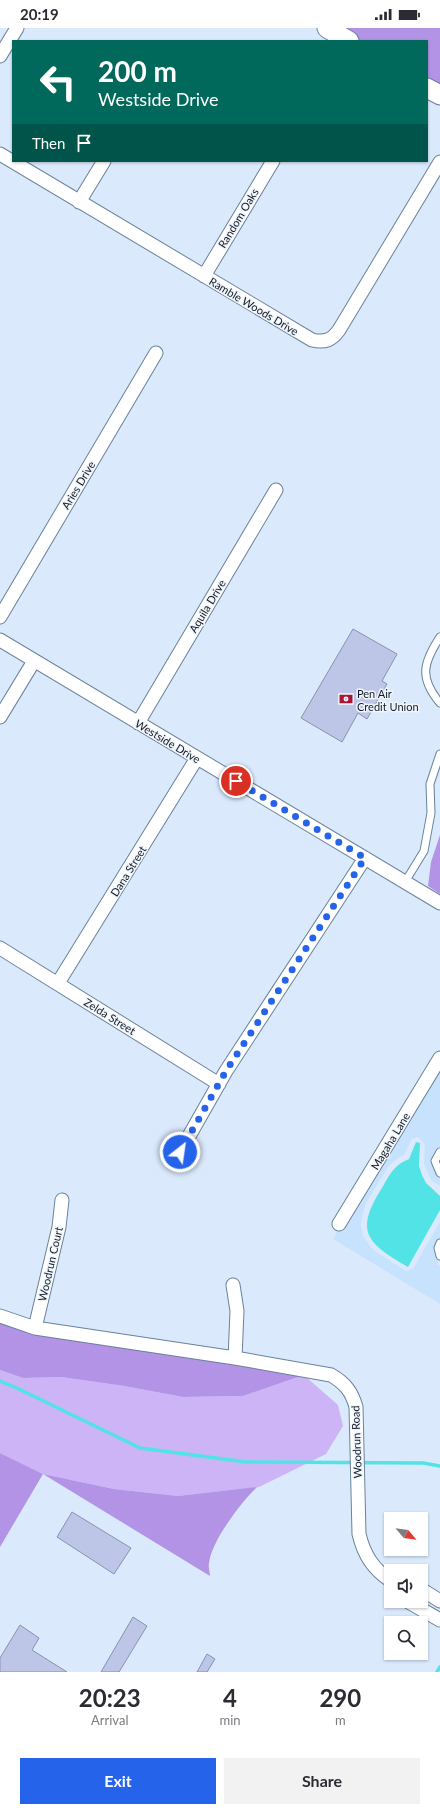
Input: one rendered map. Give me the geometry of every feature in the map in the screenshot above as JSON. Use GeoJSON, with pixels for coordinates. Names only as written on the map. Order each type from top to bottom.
{"type":"FeatureCollection","features":[{"type":"Feature","properties":{"kind":"street"},"geometry":{"type":"LineString","coordinates":[[0,56],[17,28]]}},
{"type":"Feature","properties":{"kind":"street"},"geometry":{"type":"LineString","coordinates":[[327,28],[347,40]]}},
{"type":"Feature","properties":{"kind":"street"},"geometry":{"type":"LineString","coordinates":[[428,89],[440,95]]}},
{"type":"Feature","properties":{"kind":"street","name":"Ramble Woods Drive"},"geometry":{"type":"LineString","coordinates":[[0,154],[12,161]]}},
{"type":"Feature","properties":{"kind":"street","name":"Ramble Woods Drive"},"geometry":{"type":"LineString","coordinates":[[13,162],[312,340],[319,342],[327,341],[334,337],[339,330],[440,162]]}},
{"type":"Feature","properties":{"kind":"street"},"geometry":{"type":"LineString","coordinates":[[79,202],[103,162]]}},
{"type":"Feature","properties":{"kind":"street","name":"Random Oaks"},"geometry":{"type":"LineString","coordinates":[[204,276],[272,162]]}},
{"type":"Feature","properties":{"kind":"street","name":"Aries Drive"},"geometry":{"type":"LineString","coordinates":[[0,617],[156,353]]}},
{"type":"Feature","properties":{"kind":"street","name":"Aquila Drive"},"geometry":{"type":"LineString","coordinates":[[138,722],[276,490]]}},
{"type":"Feature","properties":{"kind":"street","name":"Westside Drive"},"geometry":{"type":"LineString","coordinates":[[0,640],[440,903]]}},
{"type":"Feature","properties":{"kind":"street"},"geometry":{"type":"LineString","coordinates":[[0,717],[34,661]]}},
{"type":"Feature","properties":{"kind":"street","name":"Dana Street"},"geometry":{"type":"LineString","coordinates":[[58,983],[198,758]]}},
{"type":"Feature","properties":{"kind":"street"},"geometry":{"type":"LineString","coordinates":[[180,1152],[226,1071],[365,858]]}},
{"type":"Feature","properties":{"kind":"street","name":"Zelda Street"},"geometry":{"type":"LineString","coordinates":[[0,948],[219,1084]]}},
{"type":"Feature","properties":{"kind":"street","name":"Magaha Lane"},"geometry":{"type":"LineString","coordinates":[[339,1224],[440,1058]]}},
{"type":"Feature","properties":{"kind":"street","name":"Woodrun Court"},"geometry":{"type":"LineString","coordinates":[[35,1328],[58,1227],[62,1200]]}},
{"type":"Feature","properties":{"kind":"street"},"geometry":{"type":"LineString","coordinates":[[233,1285],[237,1311],[235,1358]]}},
{"type":"Feature","properties":{"kind":"street","name":"Woodrun Road"},"geometry":{"type":"LineString","coordinates":[[0,1316],[35,1328],[235,1358],[331,1375],[340,1380],[348,1388],[356,1407],[359,1534],[362,1547],[369,1560],[378,1572],[384,1576]]}},
{"type":"Feature","properties":{"kind":"street"},"geometry":{"type":"LineString","coordinates":[[428,1593],[440,1600]]}},
{"type":"Feature","properties":{"kind":"street"},"geometry":{"type":"LineString","coordinates":[[419,1608],[440,1620]]}},
{"type":"Feature","properties":{"kind":"lane"},"geometry":{"type":"LineString","coordinates":[[440,637],[430,652],[425,673],[428,688],[440,703]]}},
{"type":"Feature","properties":{"kind":"lane"},"geometry":{"type":"LineString","coordinates":[[405,882],[424,851],[431,813],[430,784],[440,754]]}},
{"type":"Feature","properties":{"kind":"lane"},"geometry":{"type":"LineString","coordinates":[[440,1152],[435,1161],[440,1173]]}},
{"type":"Feature","properties":{"kind":"lane"},"geometry":{"type":"LineString","coordinates":[[440,1243],[438,1248],[440,1256]]}},
{"type":"Feature","properties":{"kind":"shaded area"},"geometry":{"type":"Polygon","coordinates":[[[339,28],[440,28],[440,88],[428,82],[428,40],[358,40],[339,28]]]}},
{"type":"Feature","properties":{"kind":"shaded area"},"geometry":{"type":"Polygon","coordinates":[[[440,835],[440,894],[428,886],[431,862],[440,835]]]}},
{"type":"Feature","properties":{"kind":"shaded area"},"geometry":{"type":"Polygon","coordinates":[[[440,1071],[440,1186],[431,1180],[424,1164],[425,1144],[418,1137],[412,1139],[404,1155],[395,1160],[388,1167],[366,1203],[361,1226],[363,1236],[373,1250],[406,1271],[413,1269],[440,1222],[440,1258],[437,1264],[440,1266],[440,1304],[333,1239],[338,1230],[342,1232],[440,1071]]]}},
{"type":"Feature","properties":{"kind":"shaded area"},"geometry":{"type":"Polygon","coordinates":[[[416,1142],[420,1143],[419,1166],[422,1175],[426,1183],[440,1196],[440,1210],[408,1267],[394,1259],[374,1243],[369,1235],[367,1226],[368,1216],[373,1203],[387,1179],[396,1167],[409,1159],[416,1142]]]}},
{"type":"Feature","properties":{"kind":"shaded area"},"geometry":{"type":"Polygon","coordinates":[[[0,1322],[40,1335],[235,1364],[301,1376],[243,1396],[183,1397],[124,1386],[61,1377],[23,1378],[0,1370],[0,1322]]]}},
{"type":"Feature","properties":{"kind":"shaded area"},"geometry":{"type":"Polygon","coordinates":[[[0,1370],[23,1378],[61,1377],[124,1386],[183,1397],[243,1396],[301,1376],[306,1377],[338,1405],[343,1426],[326,1454],[259,1487],[178,1496],[114,1489],[43,1474],[0,1453],[0,1370]]]}},
{"type":"Feature","properties":{"kind":"shaded area"},"geometry":{"type":"Polygon","coordinates":[[[0,1453],[43,1474],[0,1547],[0,1453]]]}},
{"type":"Feature","properties":{"kind":"shaded area"},"geometry":{"type":"Polygon","coordinates":[[[43,1474],[114,1489],[178,1496],[257,1487],[235,1512],[215,1544],[209,1563],[210,1576],[43,1474]]]}},
{"type":"Feature","properties":{"kind":"building","name":"Pen Air Credit Union"},"geometry":{"type":"Polygon","coordinates":[[[353,629],[397,654],[382,681],[387,684],[367,719],[358,713],[342,742],[301,718],[353,629]]]}},
{"type":"Feature","properties":{"kind":"building"},"geometry":{"type":"Polygon","coordinates":[[[72,1512],[131,1548],[114,1574],[57,1537],[72,1512]]]}},
{"type":"Feature","properties":{"kind":"building"},"geometry":{"type":"Polygon","coordinates":[[[133,1617],[147,1626],[119,1672],[101,1672],[133,1617]]]}},
{"type":"Feature","properties":{"kind":"building"},"geometry":{"type":"Polygon","coordinates":[[[20,1625],[39,1638],[32,1650],[67,1672],[0,1672],[0,1658],[20,1625]]]}},
{"type":"Feature","properties":{"kind":"building"},"geometry":{"type":"Polygon","coordinates":[[[207,1654],[215,1659],[207,1672],[197,1672],[207,1654]]]}},
{"type":"Feature","properties":{"kind":"waterway"},"geometry":{"type":"LineString","coordinates":[[0,1381],[140,1448],[246,1462],[423,1463],[440,1466]]}},
{"type":"Feature","properties":{"kind":"waterway"},"geometry":{"type":"LineString","coordinates":[[437,1672],[440,1667]]}},
{"type":"Feature","properties":{"kind":"place","name":"Pen Air Credit Union"},"geometry":{"type":"Point","coordinates":[346,699]}},
{"type":"Feature","properties":{"kind":"route"},"geometry":{"type":"LineString","coordinates":[[180,1152],[226,1071],[365,858],[236,781]]}}]}
